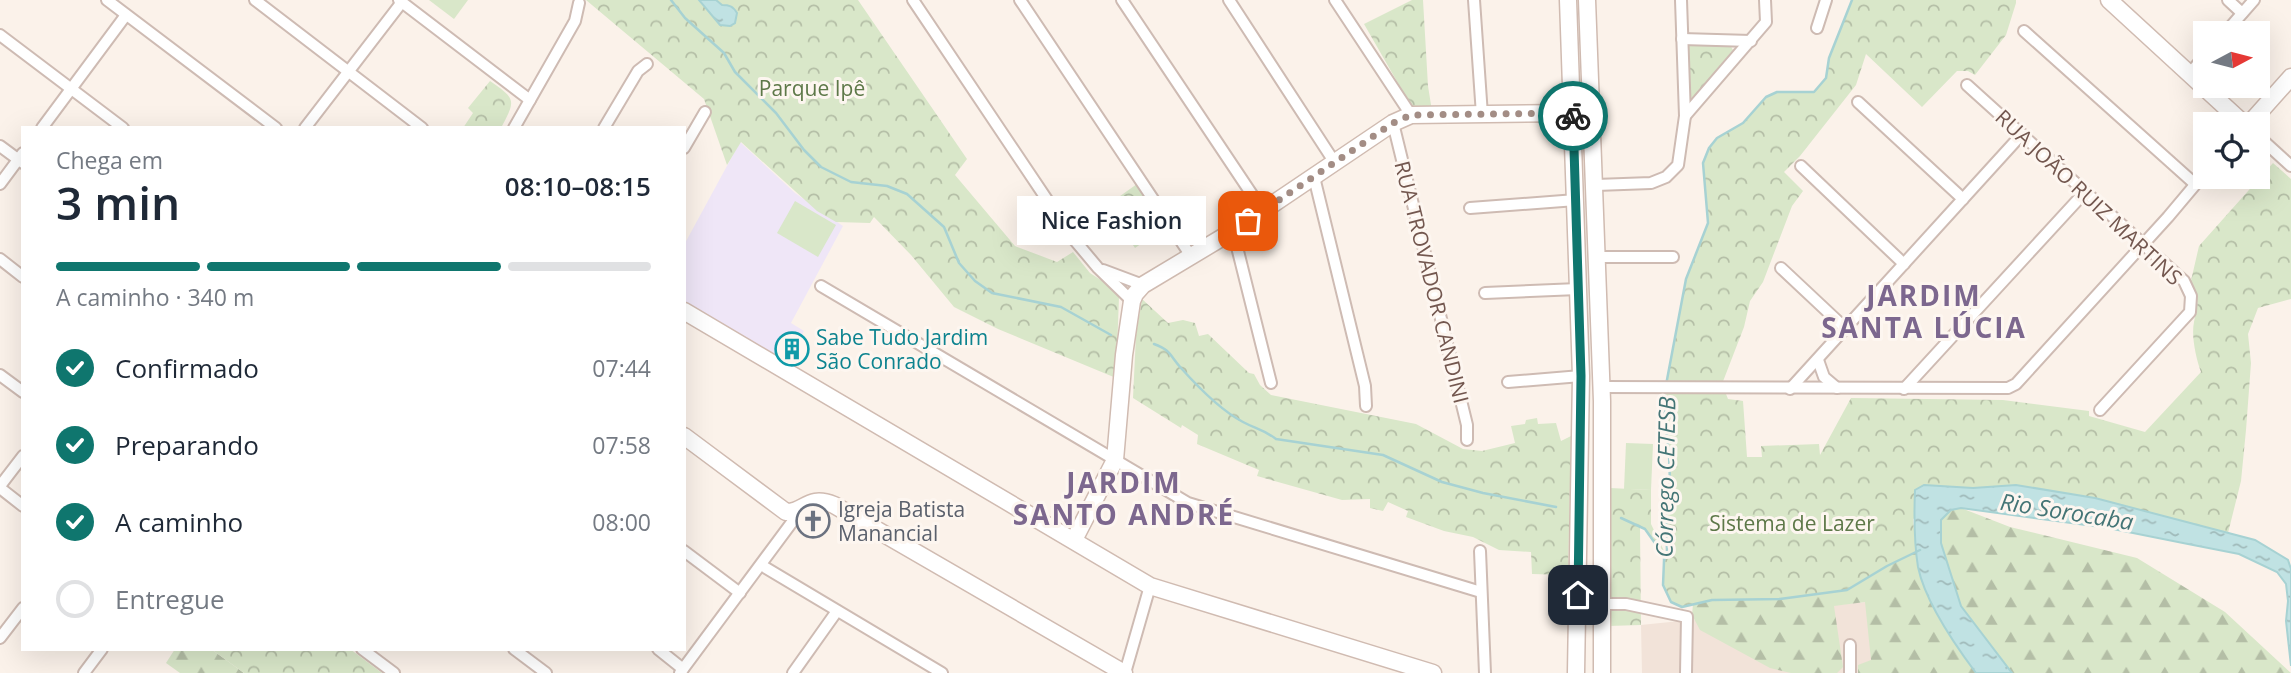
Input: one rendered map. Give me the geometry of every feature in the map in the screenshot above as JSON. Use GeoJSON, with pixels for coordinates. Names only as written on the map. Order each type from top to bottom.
{"type":"FeatureCollection","features":[{"type":"Feature","properties":{"kind":"street"},"geometry":{"type":"LineString","coordinates":[[107,0],[273,126]]}},
{"type":"Feature","properties":{"kind":"street"},"geometry":{"type":"LineString","coordinates":[[255,0],[419,126]]}},
{"type":"Feature","properties":{"kind":"street"},"geometry":{"type":"LineString","coordinates":[[913,0],[1073,237],[1098,268],[1132,300]]}},
{"type":"Feature","properties":{"kind":"street"},"geometry":{"type":"LineString","coordinates":[[1020,0],[1191,256]]}},
{"type":"Feature","properties":{"kind":"street"},"geometry":{"type":"LineString","coordinates":[[1122,0],[1263,211]]}},
{"type":"Feature","properties":{"kind":"street"},"geometry":{"type":"LineString","coordinates":[[1229,0],[1335,163]]}},
{"type":"Feature","properties":{"kind":"street"},"geometry":{"type":"LineString","coordinates":[[1335,0],[1411,115]]}},
{"type":"Feature","properties":{"kind":"street"},"geometry":{"type":"LineString","coordinates":[[1474,0],[1482,115]]}},
{"type":"Feature","properties":{"kind":"street"},"geometry":{"type":"LineString","coordinates":[[1568,0],[1581,376],[1576,673]]}},
{"type":"Feature","properties":{"kind":"street"},"geometry":{"type":"LineString","coordinates":[[1587,0],[1601,387],[1602,673]]}},
{"type":"Feature","properties":{"kind":"street"},"geometry":{"type":"LineString","coordinates":[[1595,185],[1651,183],[1666,177],[1678,165],[1685,116],[1681,0]]}},
{"type":"Feature","properties":{"kind":"street"},"geometry":{"type":"LineString","coordinates":[[1685,116],[1766,22],[1765,0]]}},
{"type":"Feature","properties":{"kind":"street"},"geometry":{"type":"LineString","coordinates":[[1817,28],[1826,0]]}},
{"type":"Feature","properties":{"kind":"street"},"geometry":{"type":"LineString","coordinates":[[2109,0],[2233,112]]}},
{"type":"Feature","properties":{"kind":"street"},"geometry":{"type":"LineString","coordinates":[[2228,0],[2242,13]]}},
{"type":"Feature","properties":{"kind":"street"},"geometry":{"type":"LineString","coordinates":[[2235,21],[2254,0]]}},
{"type":"Feature","properties":{"kind":"street"},"geometry":{"type":"LineString","coordinates":[[307,126],[400,1],[530,100]]}},
{"type":"Feature","properties":{"kind":"street"},"geometry":{"type":"LineString","coordinates":[[515,126],[575,21],[579,3]]}},
{"type":"Feature","properties":{"kind":"street"},"geometry":{"type":"LineString","coordinates":[[43,126],[126,15]]}},
{"type":"Feature","properties":{"kind":"street"},"geometry":{"type":"LineString","coordinates":[[2024,31],[2193,182]]}},
{"type":"Feature","properties":{"kind":"street"},"geometry":{"type":"LineString","coordinates":[[0,35],[120,126]]}},
{"type":"Feature","properties":{"kind":"street"},"geometry":{"type":"LineString","coordinates":[[1682,39],[1751,41]]}},
{"type":"Feature","properties":{"kind":"street"},"geometry":{"type":"LineString","coordinates":[[605,126],[638,71],[647,64]]}},
{"type":"Feature","properties":{"kind":"street"},"geometry":{"type":"LineString","coordinates":[[2189,74],[2193,70]]}},
{"type":"Feature","properties":{"kind":"street"},"geometry":{"type":"LineString","coordinates":[[2258,112],[2291,77]]}},
{"type":"Feature","properties":{"kind":"street","name":"RUA JOÃO RUIZ MARTINS"},"geometry":{"type":"LineString","coordinates":[[1967,85],[2184,281],[2191,296],[2190,312],[2100,410]]}},
{"type":"Feature","properties":{"kind":"street"},"geometry":{"type":"LineString","coordinates":[[1858,102],[1963,199]]}},
{"type":"Feature","properties":{"kind":"street"},"geometry":{"type":"LineString","coordinates":[[686,145],[705,112]]}},
{"type":"Feature","properties":{"kind":"street"},"geometry":{"type":"LineString","coordinates":[[1074,540],[1115,460],[1132,300],[1143,285],[1233,231],[1393,123],[1411,115],[1573,113]]}},
{"type":"Feature","properties":{"kind":"street","name":"RUA TROVADOR CANDINI"},"geometry":{"type":"LineString","coordinates":[[1393,123],[1467,425],[1467,440]]}},
{"type":"Feature","properties":{"kind":"street"},"geometry":{"type":"LineString","coordinates":[[1790,389],[2022,134]]}},
{"type":"Feature","properties":{"kind":"street"},"geometry":{"type":"LineString","coordinates":[[0,146],[21,159],[0,184]]}},
{"type":"Feature","properties":{"kind":"street"},"geometry":{"type":"LineString","coordinates":[[2270,147],[2291,166]]}},
{"type":"Feature","properties":{"kind":"street"},"geometry":{"type":"LineString","coordinates":[[1801,166],[1904,264]]}},
{"type":"Feature","properties":{"kind":"street"},"geometry":{"type":"LineString","coordinates":[[1314,177],[1365,386],[1366,406]]}},
{"type":"Feature","properties":{"kind":"street"},"geometry":{"type":"LineString","coordinates":[[1581,393],[1601,387],[2000,390],[2015,384],[2193,186]]}},
{"type":"Feature","properties":{"kind":"street"},"geometry":{"type":"LineString","coordinates":[[1904,388],[2085,192]]}},
{"type":"Feature","properties":{"kind":"street"},"geometry":{"type":"LineString","coordinates":[[1470,208],[1576,200]]}},
{"type":"Feature","properties":{"kind":"street"},"geometry":{"type":"LineString","coordinates":[[1233,231],[1271,383]]}},
{"type":"Feature","properties":{"kind":"street"},"geometry":{"type":"LineString","coordinates":[[1597,257],[1673,257]]}},
{"type":"Feature","properties":{"kind":"street"},"geometry":{"type":"LineString","coordinates":[[0,260],[21,276]]}},
{"type":"Feature","properties":{"kind":"street"},"geometry":{"type":"LineString","coordinates":[[1098,268],[1143,285]]}},
{"type":"Feature","properties":{"kind":"street"},"geometry":{"type":"LineString","coordinates":[[1781,268],[1845,328]]}},
{"type":"Feature","properties":{"kind":"street"},"geometry":{"type":"LineString","coordinates":[[821,286],[1188,503],[1481,592]]}},
{"type":"Feature","properties":{"kind":"street"},"geometry":{"type":"LineString","coordinates":[[1485,293],[1578,289]]}},
{"type":"Feature","properties":{"kind":"street"},"geometry":{"type":"LineString","coordinates":[[686,312],[1150,586],[1433,673]]}},
{"type":"Feature","properties":{"kind":"street"},"geometry":{"type":"LineString","coordinates":[[1818,360],[1824,377],[1838,389]]}},
{"type":"Feature","properties":{"kind":"street"},"geometry":{"type":"LineString","coordinates":[[1926,366],[1935,388]]}},
{"type":"Feature","properties":{"kind":"street"},"geometry":{"type":"LineString","coordinates":[[0,375],[21,391]]}},
{"type":"Feature","properties":{"kind":"street"},"geometry":{"type":"LineString","coordinates":[[1508,382],[1581,376]]}},
{"type":"Feature","properties":{"kind":"street"},"geometry":{"type":"LineString","coordinates":[[686,438],[782,511],[783,534]]}},
{"type":"Feature","properties":{"kind":"street"},"geometry":{"type":"LineString","coordinates":[[21,459],[0,487],[21,504]]}},
{"type":"Feature","properties":{"kind":"street"},"geometry":{"type":"LineString","coordinates":[[773,503],[789,513],[806,504],[826,502],[834,505],[1124,673],[1150,586]]}},
{"type":"Feature","properties":{"kind":"street"},"geometry":{"type":"LineString","coordinates":[[660,651],[681,671],[806,504]]}},
{"type":"Feature","properties":{"kind":"street"},"geometry":{"type":"LineString","coordinates":[[1480,551],[1485,673]]}},
{"type":"Feature","properties":{"kind":"street"},"geometry":{"type":"LineString","coordinates":[[686,552],[740,593]]}},
{"type":"Feature","properties":{"kind":"street"},"geometry":{"type":"LineString","coordinates":[[761,565],[942,673]]}},
{"type":"Feature","properties":{"kind":"street"},"geometry":{"type":"LineString","coordinates":[[1602,604],[1626,604],[1687,617],[1686,673]]}},
{"type":"Feature","properties":{"kind":"street"},"geometry":{"type":"LineString","coordinates":[[0,638],[21,611]]}},
{"type":"Feature","properties":{"kind":"street"},"geometry":{"type":"LineString","coordinates":[[793,673],[838,611]]}},
{"type":"Feature","properties":{"kind":"street"},"geometry":{"type":"LineString","coordinates":[[1850,645],[1850,673]]}},
{"type":"Feature","properties":{"kind":"street"},"geometry":{"type":"LineString","coordinates":[[85,673],[101,651]]}},
{"type":"Feature","properties":{"kind":"street"},"geometry":{"type":"LineString","coordinates":[[365,651],[394,673]]}},
{"type":"Feature","properties":{"kind":"street"},"geometry":{"type":"LineString","coordinates":[[517,651],[547,673]]}},
{"type":"Feature","properties":{"kind":"shaded area"},"geometry":{"type":"Polygon","coordinates":[[[740,142],[795,193],[843,226],[791,323],[804,331],[787,362],[686,302],[686,241],[740,142]]]}},
{"type":"Feature","properties":{"kind":"shaded area"},"geometry":{"type":"Polygon","coordinates":[[[1885,600],[1942,673],[1642,673],[1641,625],[1885,600]]]}},
{"type":"Feature","properties":{"kind":"green space"},"geometry":{"type":"Polygon","coordinates":[[[429,0],[468,0],[454,19],[429,0]]]}},
{"type":"Feature","properties":{"kind":"green space","name":"Parque Ipê"},"geometry":{"type":"Polygon","coordinates":[[[586,0],[858,0],[967,159],[955,175],[1015,246],[1057,262],[1073,252],[1090,273],[1110,286],[1119,297],[1116,378],[998,329],[954,307],[911,255],[874,217],[870,223],[836,222],[817,211],[741,142],[727,165],[704,99],[586,0]]]}},
{"type":"Feature","properties":{"kind":"green space"},"geometry":{"type":"Polygon","coordinates":[[[1412,0],[1423,0],[1432,111],[1414,108],[1364,24],[1412,0]]]}},
{"type":"Feature","properties":{"kind":"green space","name":"Sistema de Lazer"},"geometry":{"type":"Polygon","coordinates":[[[1852,0],[2016,0],[2006,35],[1975,75],[1968,71],[1957,71],[1922,107],[1866,54],[1856,85],[1800,156],[1784,172],[1803,191],[1792,206],[1763,282],[1750,301],[1744,327],[1722,384],[1728,399],[1743,401],[1747,457],[1762,457],[1761,446],[1819,444],[1820,455],[1851,398],[2003,400],[2089,411],[2089,416],[2145,432],[2201,372],[2193,334],[2197,299],[2190,285],[2199,246],[2250,189],[2270,189],[2270,166],[2273,163],[2291,179],[2291,299],[2258,308],[2248,334],[2251,363],[2241,481],[2228,533],[2095,498],[2016,485],[1973,488],[1913,519],[1916,551],[1847,590],[1780,599],[1712,600],[1682,607],[1671,602],[1663,585],[1670,483],[1663,403],[1686,279],[1708,223],[1703,163],[1717,138],[1743,123],[1766,97],[1777,92],[1814,92],[1826,78],[1829,58],[1852,0]]]}},
{"type":"Feature","properties":{"kind":"green space"},"geometry":{"type":"Polygon","coordinates":[[[1690,43],[1730,45],[1733,50],[1691,101],[1688,49],[1690,43]]]}},
{"type":"Feature","properties":{"kind":"green space"},"geometry":{"type":"Polygon","coordinates":[[[490,81],[505,92],[511,101],[502,126],[464,126],[473,113],[468,108],[490,81]]]}},
{"type":"Feature","properties":{"kind":"green space"},"geometry":{"type":"Polygon","coordinates":[[[1137,184],[1165,227],[1135,248],[1106,206],[1137,184]]]}},
{"type":"Feature","properties":{"kind":"green space"},"geometry":{"type":"Polygon","coordinates":[[[795,201],[836,225],[818,257],[777,233],[795,201]]]}},
{"type":"Feature","properties":{"kind":"green space"},"geometry":{"type":"Polygon","coordinates":[[[1142,299],[1168,323],[1183,320],[1195,323],[1199,336],[1208,334],[1249,373],[1254,374],[1260,385],[1271,395],[1416,424],[1463,449],[1482,451],[1515,443],[1511,426],[1525,424],[1526,420],[1537,418],[1538,424],[1556,423],[1561,441],[1571,436],[1568,575],[1532,574],[1531,552],[1499,550],[1473,537],[1444,531],[1406,517],[1408,511],[1388,502],[1383,511],[1370,508],[1370,499],[1342,500],[1257,476],[1259,470],[1197,444],[1198,435],[1182,425],[1181,428],[1133,398],[1136,335],[1142,299]]]}},
{"type":"Feature","properties":{"kind":"green space"},"geometry":{"type":"Polygon","coordinates":[[[1626,443],[1653,444],[1651,490],[1624,489],[1626,443]]]}},
{"type":"Feature","properties":{"kind":"green space"},"geometry":{"type":"Polygon","coordinates":[[[1610,488],[1651,490],[1651,524],[1665,553],[1664,556],[1645,529],[1640,527],[1641,625],[1608,626],[1610,488]]]}},
{"type":"Feature","properties":{"kind":"green space"},"geometry":{"type":"Polygon","coordinates":[[[1961,508],[2010,527],[2137,558],[2225,612],[2291,673],[2012,673],[1961,606],[1941,543],[1941,520],[1951,510],[1961,508]]]}},
{"type":"Feature","properties":{"kind":"green space"},"geometry":{"type":"Polygon","coordinates":[[[1916,551],[1919,569],[1976,673],[1858,673],[1858,665],[1871,660],[1865,602],[1834,606],[1843,667],[1837,673],[1791,673],[1770,668],[1700,630],[1692,615],[1693,604],[1712,600],[1780,599],[1847,590],[1916,551]]]}},
{"type":"Feature","properties":{"kind":"green space"},"geometry":{"type":"Polygon","coordinates":[[[174,651],[214,651],[244,673],[180,673],[166,663],[174,651]]]}},
{"type":"Feature","properties":{"kind":"green space"},"geometry":{"type":"Polygon","coordinates":[[[214,651],[353,651],[382,673],[244,673],[214,651]]]}},
{"type":"Feature","properties":{"kind":"water"},"geometry":{"type":"Polygon","coordinates":[[[699,0],[716,0],[722,5],[732,7],[737,13],[735,23],[730,26],[720,25],[699,0]]]}},
{"type":"Feature","properties":{"kind":"water","name":"Rio Sorocaba"},"geometry":{"type":"Polygon","coordinates":[[[1924,485],[1973,488],[2016,485],[2095,498],[2255,540],[2288,560],[2291,569],[2291,666],[2286,621],[2286,584],[2277,572],[2239,554],[2108,528],[1961,508],[1951,510],[1941,520],[1941,543],[1961,606],[2012,673],[1976,673],[1942,622],[1927,594],[1918,567],[1915,490],[1924,485]]]}},
{"type":"Feature","properties":{"kind":"waterway"},"geometry":{"type":"LineString","coordinates":[[671,0],[685,18],[724,53],[735,72],[776,113],[804,150],[821,167],[851,182],[887,186],[907,194],[944,227],[959,263],[975,281],[992,293],[1061,307],[1111,335]]}},
{"type":"Feature","properties":{"kind":"waterway","name":"Córrego CETESB"},"geometry":{"type":"LineString","coordinates":[[1666,385],[1686,279],[1708,223],[1703,163],[1709,148],[1717,138],[1743,123],[1766,97],[1777,92],[1814,92],[1826,78],[1829,58],[1852,0]]}},
{"type":"Feature","properties":{"kind":"waterway"},"geometry":{"type":"LineString","coordinates":[[1154,344],[1167,351],[1195,383],[1226,411],[1276,439],[1383,455],[1442,482],[1556,507]]}},
{"type":"Feature","properties":{"kind":"waterway","name":"Córrego CETESB"},"geometry":{"type":"LineString","coordinates":[[1665,391],[1663,403],[1670,483],[1663,585],[1671,602],[1682,607],[1712,600],[1780,599],[1847,590],[1920,550]]}},
{"type":"Feature","properties":{"kind":"waterway"},"geometry":{"type":"LineString","coordinates":[[1621,518],[1645,529],[1664,560]]}},
{"type":"Feature","properties":{"kind":"way so far"},"geometry":{"type":"LineString","coordinates":[[1248,221],[1393,123],[1411,115],[1573,113],[1573,116]]}},
{"type":"Feature","properties":{"kind":"place","name":"Nice Fashion"},"geometry":{"type":"Point","coordinates":[1248,221]}},
{"type":"Feature","properties":{"kind":"place","name":"Sabe Tudo Jardim São Conrado"},"geometry":{"type":"Point","coordinates":[792,349]}},
{"type":"Feature","properties":{"kind":"place","name":"Igreja Batista Manancial"},"geometry":{"type":"Point","coordinates":[813,521]}},
{"type":"Feature","properties":{"kind":"district","name":"JARDIM SANTA LÚCIA"},"geometry":{"type":"Point","coordinates":[1924,311]}},
{"type":"Feature","properties":{"kind":"district","name":"JARDIM SANTO ANDRÉ"},"geometry":{"type":"Point","coordinates":[1124,498]}},
{"type":"Feature","properties":{"kind":"route"},"geometry":{"type":"LineString","coordinates":[[1573,116],[1581,376],[1578,595]]}}]}
